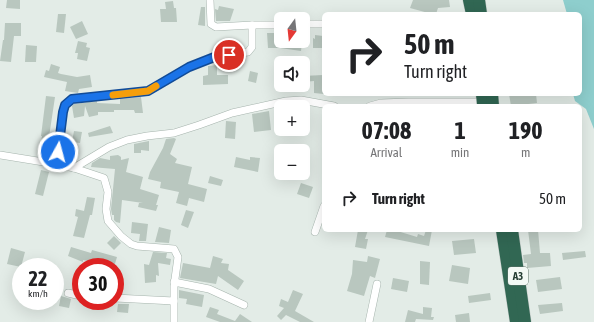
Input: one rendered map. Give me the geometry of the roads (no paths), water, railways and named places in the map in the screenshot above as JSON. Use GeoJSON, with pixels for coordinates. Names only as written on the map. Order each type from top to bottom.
{"type":"FeatureCollection","features":[{"type":"Feature","properties":{"kind":"highway"},"geometry":{"type":"LineString","coordinates":[[469,0],[472,12]]}},
{"type":"Feature","properties":{"kind":"highway"},"geometry":{"type":"LineString","coordinates":[[479,0],[480,12]]}},
{"type":"Feature","properties":{"kind":"highway","name":"A3"},"geometry":{"type":"LineString","coordinates":[[502,232],[516,322]]}},
{"type":"Feature","properties":{"kind":"highway","name":"A3"},"geometry":{"type":"LineString","coordinates":[[512,232],[525,322]]}},
{"type":"Feature","properties":{"kind":"street"},"geometry":{"type":"LineString","coordinates":[[210,0],[211,24],[216,28],[274,25]]}},
{"type":"Feature","properties":{"kind":"street"},"geometry":{"type":"LineString","coordinates":[[310,24],[322,24]]}},
{"type":"Feature","properties":{"kind":"street"},"geometry":{"type":"LineString","coordinates":[[56,164],[63,112],[65,105],[72,99],[148,91],[189,67],[217,56],[248,52],[252,47],[252,25]]}},
{"type":"Feature","properties":{"kind":"street"},"geometry":{"type":"LineString","coordinates":[[74,168],[109,147],[127,140],[174,133],[232,113],[286,101],[301,100],[323,104]]}},
{"type":"Feature","properties":{"kind":"street"},"geometry":{"type":"LineString","coordinates":[[377,104],[488,101]]}},
{"type":"Feature","properties":{"kind":"street"},"geometry":{"type":"LineString","coordinates":[[0,155],[56,164],[104,178],[108,192],[106,209],[108,221],[121,236],[131,244],[137,246],[174,249],[177,252],[178,256],[174,282],[174,322]]}},
{"type":"Feature","properties":{"kind":"street"},"geometry":{"type":"LineString","coordinates":[[315,232],[322,212]]}},
{"type":"Feature","properties":{"kind":"street"},"geometry":{"type":"LineString","coordinates":[[174,282],[209,289],[244,305]]}},
{"type":"Feature","properties":{"kind":"street"},"geometry":{"type":"LineString","coordinates":[[369,322],[377,284]]}},
{"type":"Feature","properties":{"kind":"street"},"geometry":{"type":"LineString","coordinates":[[68,293],[72,294]]}},
{"type":"Feature","properties":{"kind":"street"},"geometry":{"type":"LineString","coordinates":[[124,298],[174,301]]}},
{"type":"Feature","properties":{"kind":"water"},"geometry":{"type":"Polygon","coordinates":[[[563,0],[594,0],[594,129],[586,109],[582,106],[582,104],[575,101],[574,96],[582,96],[582,12],[566,12],[563,0]]]}}]}
